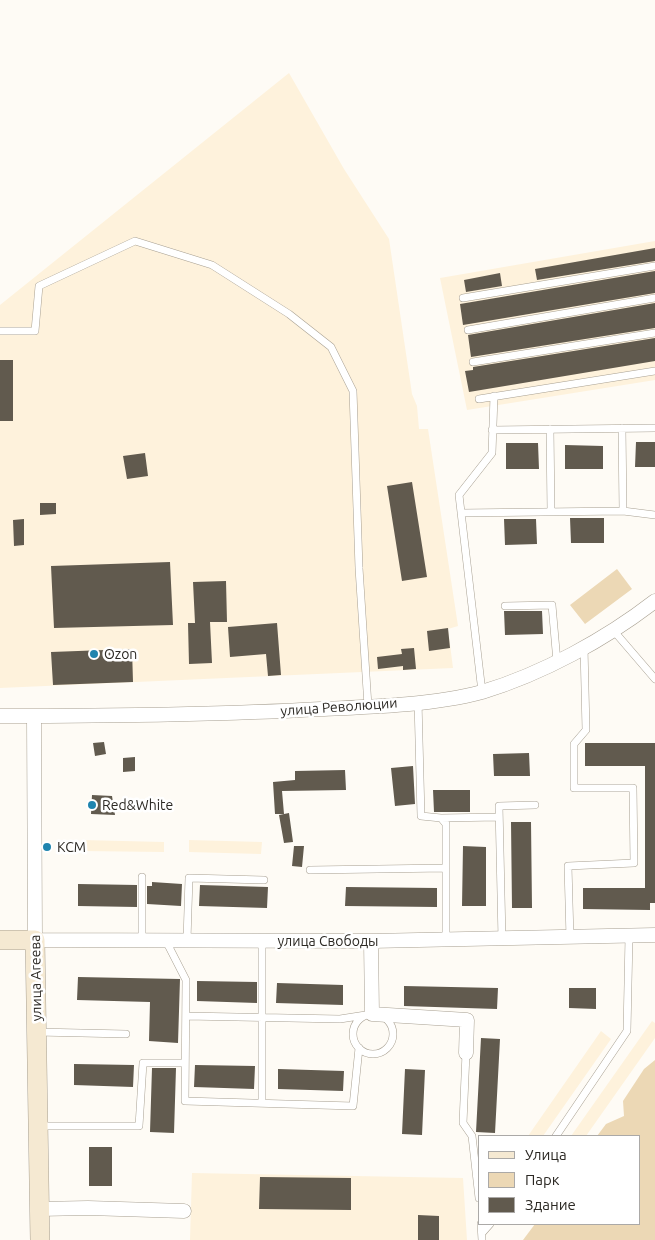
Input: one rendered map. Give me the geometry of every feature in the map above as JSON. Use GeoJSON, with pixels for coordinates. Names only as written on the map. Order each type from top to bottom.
{"type":"FeatureCollection","features":[{"type":"Feature","properties":{"kind":"street","name":"улица Революции"},"geometry":{"type":"LineString","coordinates":[[0,716],[257,712],[368,706],[482,692],[557,662],[613,630],[655,601]]}},
{"type":"Feature","properties":{"kind":"street","name":"улица Агеева"},"geometry":{"type":"LineString","coordinates":[[34,716],[36,1032],[40,1240]]}},
{"type":"Feature","properties":{"kind":"street","name":"улица Свободы"},"geometry":{"type":"LineString","coordinates":[[0,940],[371,941],[655,935]]}},
{"type":"Feature","properties":{"kind":"street"},"geometry":{"type":"LineString","coordinates":[[371,941],[372,1014],[467,1020],[466,1053]]}},
{"type":"Feature","properties":{"kind":"street"},"geometry":{"type":"LineString","coordinates":[[39,1209],[88,1208],[184,1211]]}},
{"type":"Feature","properties":{"kind":"lane"},"geometry":{"type":"LineString","coordinates":[[0,331],[35,331],[39,286],[134,240],[212,265],[289,314],[331,347],[353,391],[360,587],[368,706]]}},
{"type":"Feature","properties":{"kind":"lane"},"geometry":{"type":"LineString","coordinates":[[462,298],[655,266]]}},
{"type":"Feature","properties":{"kind":"lane"},"geometry":{"type":"LineString","coordinates":[[468,330],[655,298]]}},
{"type":"Feature","properties":{"kind":"lane"},"geometry":{"type":"LineString","coordinates":[[473,362],[655,333]]}},
{"type":"Feature","properties":{"kind":"lane"},"geometry":{"type":"LineString","coordinates":[[479,399],[655,371]]}},
{"type":"Feature","properties":{"kind":"lane"},"geometry":{"type":"LineString","coordinates":[[482,692],[459,495],[492,453],[494,396]]}},
{"type":"Feature","properties":{"kind":"lane"},"geometry":{"type":"LineString","coordinates":[[622,428],[623,511]]}},
{"type":"Feature","properties":{"kind":"lane"},"geometry":{"type":"LineString","coordinates":[[492,430],[655,428]]}},
{"type":"Feature","properties":{"kind":"lane"},"geometry":{"type":"LineString","coordinates":[[550,429],[551,512]]}},
{"type":"Feature","properties":{"kind":"lane"},"geometry":{"type":"LineString","coordinates":[[461,512],[623,511],[655,515]]}},
{"type":"Feature","properties":{"kind":"lane"},"geometry":{"type":"LineString","coordinates":[[505,606],[552,605],[557,662]]}},
{"type":"Feature","properties":{"kind":"lane"},"geometry":{"type":"LineString","coordinates":[[613,630],[655,679]]}},
{"type":"Feature","properties":{"kind":"lane"},"geometry":{"type":"LineString","coordinates":[[570,938],[568,866],[634,863],[633,788],[574,788],[574,744],[586,730],[584,647]]}},
{"type":"Feature","properties":{"kind":"lane"},"geometry":{"type":"LineString","coordinates":[[418,701],[420,816],[441,818],[499,817]]}},
{"type":"Feature","properties":{"kind":"lane"},"geometry":{"type":"LineString","coordinates":[[502,939],[498,806],[535,805]]}},
{"type":"Feature","properties":{"kind":"lane"},"geometry":{"type":"LineString","coordinates":[[441,818],[446,824],[446,940]]}},
{"type":"Feature","properties":{"kind":"lane"},"geometry":{"type":"LineString","coordinates":[[310,870],[446,868]]}},
{"type":"Feature","properties":{"kind":"lane"},"geometry":{"type":"LineString","coordinates":[[142,877],[142,940]]}},
{"type":"Feature","properties":{"kind":"lane"},"geometry":{"type":"LineString","coordinates":[[187,940],[189,878],[264,880]]}},
{"type":"Feature","properties":{"kind":"lane"},"geometry":{"type":"LineString","coordinates":[[557,1135],[627,1031],[629,937]]}},
{"type":"Feature","properties":{"kind":"lane"},"geometry":{"type":"LineString","coordinates":[[166,940],[186,980],[185,1101],[353,1106],[360,1048]]}},
{"type":"Feature","properties":{"kind":"lane"},"geometry":{"type":"LineString","coordinates":[[262,941],[262,1103]]}},
{"type":"Feature","properties":{"kind":"lane"},"geometry":{"type":"LineString","coordinates":[[186,1016],[340,1019],[372,1014],[379,1015],[390,1022],[394,1035],[389,1047],[378,1054],[371,1054],[360,1048],[356,1043],[354,1030],[360,1019],[372,1014]]}},
{"type":"Feature","properties":{"kind":"lane"},"geometry":{"type":"LineString","coordinates":[[36,1032],[126,1034]]}},
{"type":"Feature","properties":{"kind":"lane"},"geometry":{"type":"LineString","coordinates":[[466,1053],[463,1123],[472,1136],[478,1189]]}},
{"type":"Feature","properties":{"kind":"lane"},"geometry":{"type":"LineString","coordinates":[[38,1126],[139,1126],[143,1063],[185,1063]]}},
{"type":"Feature","properties":{"kind":"lane"},"geometry":{"type":"LineString","coordinates":[[482,1236],[489,1225]]}},
{"type":"Feature","properties":{"kind":"shaded area"},"geometry":{"type":"Polygon","coordinates":[[[289,73],[344,169],[389,239],[412,394],[417,406],[419,429],[428,429],[458,626],[448,629],[453,668],[0,688],[0,305],[289,73]]]}},
{"type":"Feature","properties":{"kind":"shaded area"},"geometry":{"type":"Polygon","coordinates":[[[655,241],[655,380],[467,410],[440,278],[655,241]]]}},
{"type":"Feature","properties":{"kind":"shaded area"},"geometry":{"type":"Polygon","coordinates":[[[82,840],[164,842],[164,852],[81,851],[82,840]]]}},
{"type":"Feature","properties":{"kind":"shaded area"},"geometry":{"type":"Polygon","coordinates":[[[189,840],[262,842],[261,854],[189,852],[189,840]]]}},
{"type":"Feature","properties":{"kind":"shaded area"},"geometry":{"type":"Polygon","coordinates":[[[652,1021],[655,1023],[655,1038],[587,1135],[572,1135],[652,1021]]]}},
{"type":"Feature","properties":{"kind":"shaded area"},"geometry":{"type":"Polygon","coordinates":[[[601,1031],[611,1039],[544,1135],[529,1135],[601,1031]]]}},
{"type":"Feature","properties":{"kind":"shaded area"},"geometry":{"type":"Polygon","coordinates":[[[192,1173],[463,1178],[467,1240],[190,1240],[192,1173]]]}},
{"type":"Feature","properties":{"kind":"green space"},"geometry":{"type":"Polygon","coordinates":[[[617,569],[632,589],[585,624],[570,605],[617,569]]]}},
{"type":"Feature","properties":{"kind":"green space"},"geometry":{"type":"Polygon","coordinates":[[[655,1060],[655,1240],[523,1240],[534,1225],[640,1225],[640,1135],[598,1135],[606,1124],[624,1116],[623,1101],[644,1069],[655,1060]]]}},
{"type":"Feature","properties":{"kind":"building"},"geometry":{"type":"Polygon","coordinates":[[[655,248],[655,261],[537,280],[535,269],[655,248]]]}},
{"type":"Feature","properties":{"kind":"building"},"geometry":{"type":"Polygon","coordinates":[[[655,271],[655,293],[463,325],[460,304],[655,271]]]}},
{"type":"Feature","properties":{"kind":"building"},"geometry":{"type":"Polygon","coordinates":[[[500,273],[502,286],[466,292],[464,280],[500,273]]]}},
{"type":"Feature","properties":{"kind":"building"},"geometry":{"type":"Polygon","coordinates":[[[655,303],[655,328],[471,357],[468,335],[655,303]]]}},
{"type":"Feature","properties":{"kind":"building"},"geometry":{"type":"Polygon","coordinates":[[[655,338],[655,361],[469,392],[465,371],[473,370],[473,367],[655,338]]]}},
{"type":"Feature","properties":{"kind":"building"},"geometry":{"type":"Polygon","coordinates":[[[0,360],[13,360],[13,421],[0,421],[0,360]]]}},
{"type":"Feature","properties":{"kind":"building"},"geometry":{"type":"Polygon","coordinates":[[[636,442],[655,442],[655,467],[635,467],[636,442]]]}},
{"type":"Feature","properties":{"kind":"building"},"geometry":{"type":"Polygon","coordinates":[[[506,443],[538,443],[539,469],[506,469],[506,443]]]}},
{"type":"Feature","properties":{"kind":"building"},"geometry":{"type":"Polygon","coordinates":[[[565,445],[603,446],[603,469],[565,469],[565,445]]]}},
{"type":"Feature","properties":{"kind":"building"},"geometry":{"type":"Polygon","coordinates":[[[145,453],[148,476],[127,479],[123,456],[145,453]]]}},
{"type":"Feature","properties":{"kind":"building"},"geometry":{"type":"Polygon","coordinates":[[[412,482],[427,577],[402,581],[387,486],[412,482]]]}},
{"type":"Feature","properties":{"kind":"building"},"geometry":{"type":"Polygon","coordinates":[[[40,503],[56,503],[56,514],[40,515],[40,503]]]}},
{"type":"Feature","properties":{"kind":"building"},"geometry":{"type":"Polygon","coordinates":[[[570,518],[604,518],[604,543],[571,543],[570,518]]]}},
{"type":"Feature","properties":{"kind":"building"},"geometry":{"type":"Polygon","coordinates":[[[24,519],[24,545],[14,546],[13,520],[24,519]]]}},
{"type":"Feature","properties":{"kind":"building"},"geometry":{"type":"Polygon","coordinates":[[[504,519],[536,519],[537,544],[505,545],[504,519]]]}},
{"type":"Feature","properties":{"kind":"building"},"geometry":{"type":"Polygon","coordinates":[[[170,562],[173,625],[54,628],[51,566],[170,562]]]}},
{"type":"Feature","properties":{"kind":"building"},"geometry":{"type":"Polygon","coordinates":[[[226,581],[227,622],[210,622],[212,663],[189,664],[188,623],[195,623],[193,582],[226,581]]]}},
{"type":"Feature","properties":{"kind":"building"},"geometry":{"type":"Polygon","coordinates":[[[504,611],[542,611],[543,634],[505,635],[504,611]]]}},
{"type":"Feature","properties":{"kind":"building"},"geometry":{"type":"Polygon","coordinates":[[[277,623],[281,675],[268,676],[266,654],[230,657],[228,627],[277,623]]]}},
{"type":"Feature","properties":{"kind":"building"},"geometry":{"type":"Polygon","coordinates":[[[448,628],[450,648],[429,651],[427,631],[448,628]]]}},
{"type":"Feature","properties":{"kind":"building"},"geometry":{"type":"Polygon","coordinates":[[[414,648],[416,669],[403,670],[403,666],[378,669],[377,657],[402,654],[401,649],[414,648]]]}},
{"type":"Feature","properties":{"kind":"building"},"geometry":{"type":"Polygon","coordinates":[[[132,649],[133,682],[53,685],[51,652],[132,649]]]}},
{"type":"Feature","properties":{"kind":"building"},"geometry":{"type":"Polygon","coordinates":[[[104,742],[106,754],[95,756],[93,743],[104,742]]]}},
{"type":"Feature","properties":{"kind":"building"},"geometry":{"type":"Polygon","coordinates":[[[585,743],[655,743],[655,903],[650,903],[650,910],[583,909],[583,888],[645,888],[645,766],[585,766],[585,743]]]}},
{"type":"Feature","properties":{"kind":"building"},"geometry":{"type":"Polygon","coordinates":[[[529,753],[530,776],[494,776],[493,754],[529,753]]]}},
{"type":"Feature","properties":{"kind":"building"},"geometry":{"type":"Polygon","coordinates":[[[135,757],[135,771],[123,772],[123,758],[135,757]]]}},
{"type":"Feature","properties":{"kind":"building"},"geometry":{"type":"Polygon","coordinates":[[[413,766],[415,804],[395,806],[391,768],[413,766]]]}},
{"type":"Feature","properties":{"kind":"building"},"geometry":{"type":"Polygon","coordinates":[[[345,770],[346,790],[282,791],[284,814],[275,814],[273,782],[295,780],[295,771],[345,770]]]}},
{"type":"Feature","properties":{"kind":"building"},"geometry":{"type":"Polygon","coordinates":[[[433,790],[470,790],[470,812],[434,812],[433,790]]]}},
{"type":"Feature","properties":{"kind":"building"},"geometry":{"type":"Polygon","coordinates":[[[92,795],[112,796],[115,815],[91,814],[92,795]]]}},
{"type":"Feature","properties":{"kind":"building"},"geometry":{"type":"Polygon","coordinates":[[[289,813],[293,842],[284,843],[279,815],[289,813]]]}},
{"type":"Feature","properties":{"kind":"building"},"geometry":{"type":"Polygon","coordinates":[[[511,822],[531,822],[532,908],[512,908],[511,822]]]}},
{"type":"Feature","properties":{"kind":"building"},"geometry":{"type":"Polygon","coordinates":[[[294,846],[304,846],[302,867],[292,866],[294,846]]]}},
{"type":"Feature","properties":{"kind":"building"},"geometry":{"type":"Polygon","coordinates":[[[463,846],[486,847],[486,906],[462,906],[463,846]]]}},
{"type":"Feature","properties":{"kind":"building"},"geometry":{"type":"Polygon","coordinates":[[[152,882],[182,884],[181,906],[147,904],[147,886],[152,886],[152,882]]]}},
{"type":"Feature","properties":{"kind":"building"},"geometry":{"type":"Polygon","coordinates":[[[78,884],[137,885],[137,907],[78,906],[78,884]]]}},
{"type":"Feature","properties":{"kind":"building"},"geometry":{"type":"Polygon","coordinates":[[[200,885],[268,887],[267,908],[199,906],[200,885]]]}},
{"type":"Feature","properties":{"kind":"building"},"geometry":{"type":"Polygon","coordinates":[[[346,887],[437,888],[437,907],[345,906],[346,887]]]}},
{"type":"Feature","properties":{"kind":"building"},"geometry":{"type":"Polygon","coordinates":[[[78,977],[180,979],[178,1043],[149,1041],[150,1002],[77,1000],[78,977]]]}},
{"type":"Feature","properties":{"kind":"building"},"geometry":{"type":"Polygon","coordinates":[[[197,981],[257,982],[257,1003],[197,1001],[197,981]]]}},
{"type":"Feature","properties":{"kind":"building"},"geometry":{"type":"Polygon","coordinates":[[[277,983],[343,985],[343,1005],[276,1003],[277,983]]]}},
{"type":"Feature","properties":{"kind":"building"},"geometry":{"type":"Polygon","coordinates":[[[404,986],[498,988],[497,1009],[404,1006],[404,986]]]}},
{"type":"Feature","properties":{"kind":"building"},"geometry":{"type":"Polygon","coordinates":[[[569,988],[596,988],[596,1009],[569,1008],[569,988]]]}},
{"type":"Feature","properties":{"kind":"building"},"geometry":{"type":"Polygon","coordinates":[[[481,1038],[500,1039],[495,1133],[476,1132],[481,1038]]]}},
{"type":"Feature","properties":{"kind":"building"},"geometry":{"type":"Polygon","coordinates":[[[74,1064],[134,1065],[133,1087],[74,1085],[74,1064]]]}},
{"type":"Feature","properties":{"kind":"building"},"geometry":{"type":"Polygon","coordinates":[[[195,1065],[255,1066],[254,1089],[194,1087],[195,1065]]]}},
{"type":"Feature","properties":{"kind":"building"},"geometry":{"type":"Polygon","coordinates":[[[152,1068],[176,1068],[174,1133],[150,1132],[152,1068]]]}},
{"type":"Feature","properties":{"kind":"building"},"geometry":{"type":"Polygon","coordinates":[[[278,1069],[344,1071],[343,1091],[278,1089],[278,1069]]]}},
{"type":"Feature","properties":{"kind":"building"},"geometry":{"type":"Polygon","coordinates":[[[405,1069],[425,1070],[422,1135],[402,1134],[405,1069]]]}},
{"type":"Feature","properties":{"kind":"building"},"geometry":{"type":"Polygon","coordinates":[[[89,1147],[112,1147],[112,1186],[89,1186],[89,1147]]]}},
{"type":"Feature","properties":{"kind":"building"},"geometry":{"type":"Polygon","coordinates":[[[260,1177],[351,1178],[351,1210],[259,1209],[260,1177]]]}},
{"type":"Feature","properties":{"kind":"building"},"geometry":{"type":"Polygon","coordinates":[[[418,1215],[439,1216],[439,1240],[418,1240],[418,1215]]]}},
{"type":"Feature","properties":{"kind":"place","name":"Ozon"},"geometry":{"type":"Point","coordinates":[94,654]}},
{"type":"Feature","properties":{"kind":"place","name":"Red&White"},"geometry":{"type":"Point","coordinates":[92,805]}},
{"type":"Feature","properties":{"kind":"place","name":"КСМ"},"geometry":{"type":"Point","coordinates":[47,847]}}]}
